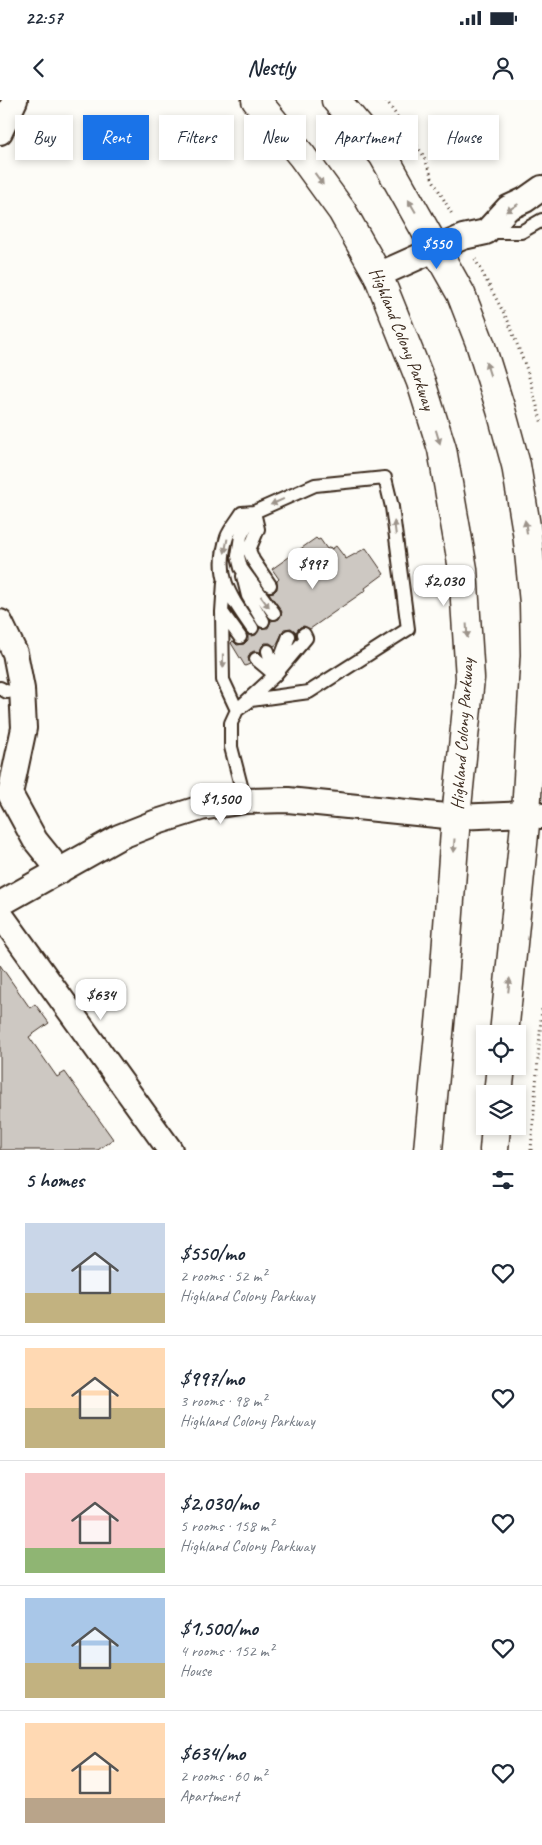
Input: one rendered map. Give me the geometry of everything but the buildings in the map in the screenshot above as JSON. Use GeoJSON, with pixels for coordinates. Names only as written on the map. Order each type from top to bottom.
{"type":"FeatureCollection","features":[{"type":"Feature","properties":{"kind":"street"},"geometry":{"type":"LineString","coordinates":[[0,132],[15,100]]}},
{"type":"Feature","properties":{"kind":"street","name":"Highland Colony Parkway"},"geometry":{"type":"LineString","coordinates":[[256,100],[302,156],[342,211],[378,275],[421,382],[442,448],[463,569],[470,678],[456,817],[444,982],[428,1150]]}},
{"type":"Feature","properties":{"kind":"street"},"geometry":{"type":"LineString","coordinates":[[336,100],[382,155],[461,294],[480,343],[516,465],[527,532],[534,603],[534,815],[505,1025]]}},
{"type":"Feature","properties":{"kind":"street"},"geometry":{"type":"LineString","coordinates":[[378,275],[463,237],[486,232],[508,208],[525,200],[542,188]]}},
{"type":"Feature","properties":{"kind":"street"},"geometry":{"type":"LineString","coordinates":[[0,622],[15,652],[11,689],[24,728],[10,794],[35,840],[60,871]]}},
{"type":"Feature","properties":{"kind":"street"},"geometry":{"type":"LineString","coordinates":[[0,904],[119,837],[201,808],[245,801],[288,800],[456,817],[534,815]]}},
{"type":"Feature","properties":{"kind":"street"},"geometry":{"type":"LineString","coordinates":[[0,914],[170,1150]]}},
{"type":"Feature","properties":{"kind":"street"},"geometry":{"type":"LineString","coordinates":[[494,1150],[495,1135]]}},
{"type":"Feature","properties":{"kind":"lane"},"geometry":{"type":"LineString","coordinates":[[486,232],[521,232],[542,220]]}},
{"type":"Feature","properties":{"kind":"lane"},"geometry":{"type":"LineString","coordinates":[[385,478],[392,507],[408,628],[309,692],[251,700],[237,710],[223,680],[222,612],[224,582],[222,563],[228,536],[242,514],[254,512],[315,485],[385,478]]}},
{"type":"Feature","properties":{"kind":"lane"},"geometry":{"type":"LineString","coordinates":[[224,582],[236,604],[258,624],[248,596],[238,556],[241,536],[254,512]]}},
{"type":"Feature","properties":{"kind":"lane"},"geometry":{"type":"LineString","coordinates":[[254,512],[258,529],[249,550],[253,560],[270,586]]}},
{"type":"Feature","properties":{"kind":"lane"},"geometry":{"type":"LineString","coordinates":[[241,568],[274,613]]}},
{"type":"Feature","properties":{"kind":"lane"},"geometry":{"type":"LineString","coordinates":[[222,612],[240,636]]}},
{"type":"Feature","properties":{"kind":"lane"},"geometry":{"type":"LineString","coordinates":[[245,801],[231,746],[231,723],[237,710],[275,675],[306,638],[304,634]]}},
{"type":"Feature","properties":{"kind":"lane"},"geometry":{"type":"LineString","coordinates":[[275,675],[289,636]]}},
{"type":"Feature","properties":{"kind":"lane"},"geometry":{"type":"LineString","coordinates":[[273,647],[275,675]]}},
{"type":"Feature","properties":{"kind":"lane"},"geometry":{"type":"LineString","coordinates":[[256,659],[275,675]]}},
{"type":"Feature","properties":{"kind":"path"},"geometry":{"type":"LineString","coordinates":[[386,100],[423,155],[433,180],[452,216]]}},
{"type":"Feature","properties":{"kind":"path"},"geometry":{"type":"LineString","coordinates":[[481,269],[508,321],[527,370],[542,424]]}},
{"type":"Feature","properties":{"kind":"path"},"geometry":{"type":"LineString","coordinates":[[531,1150],[542,1008]]}}]}
